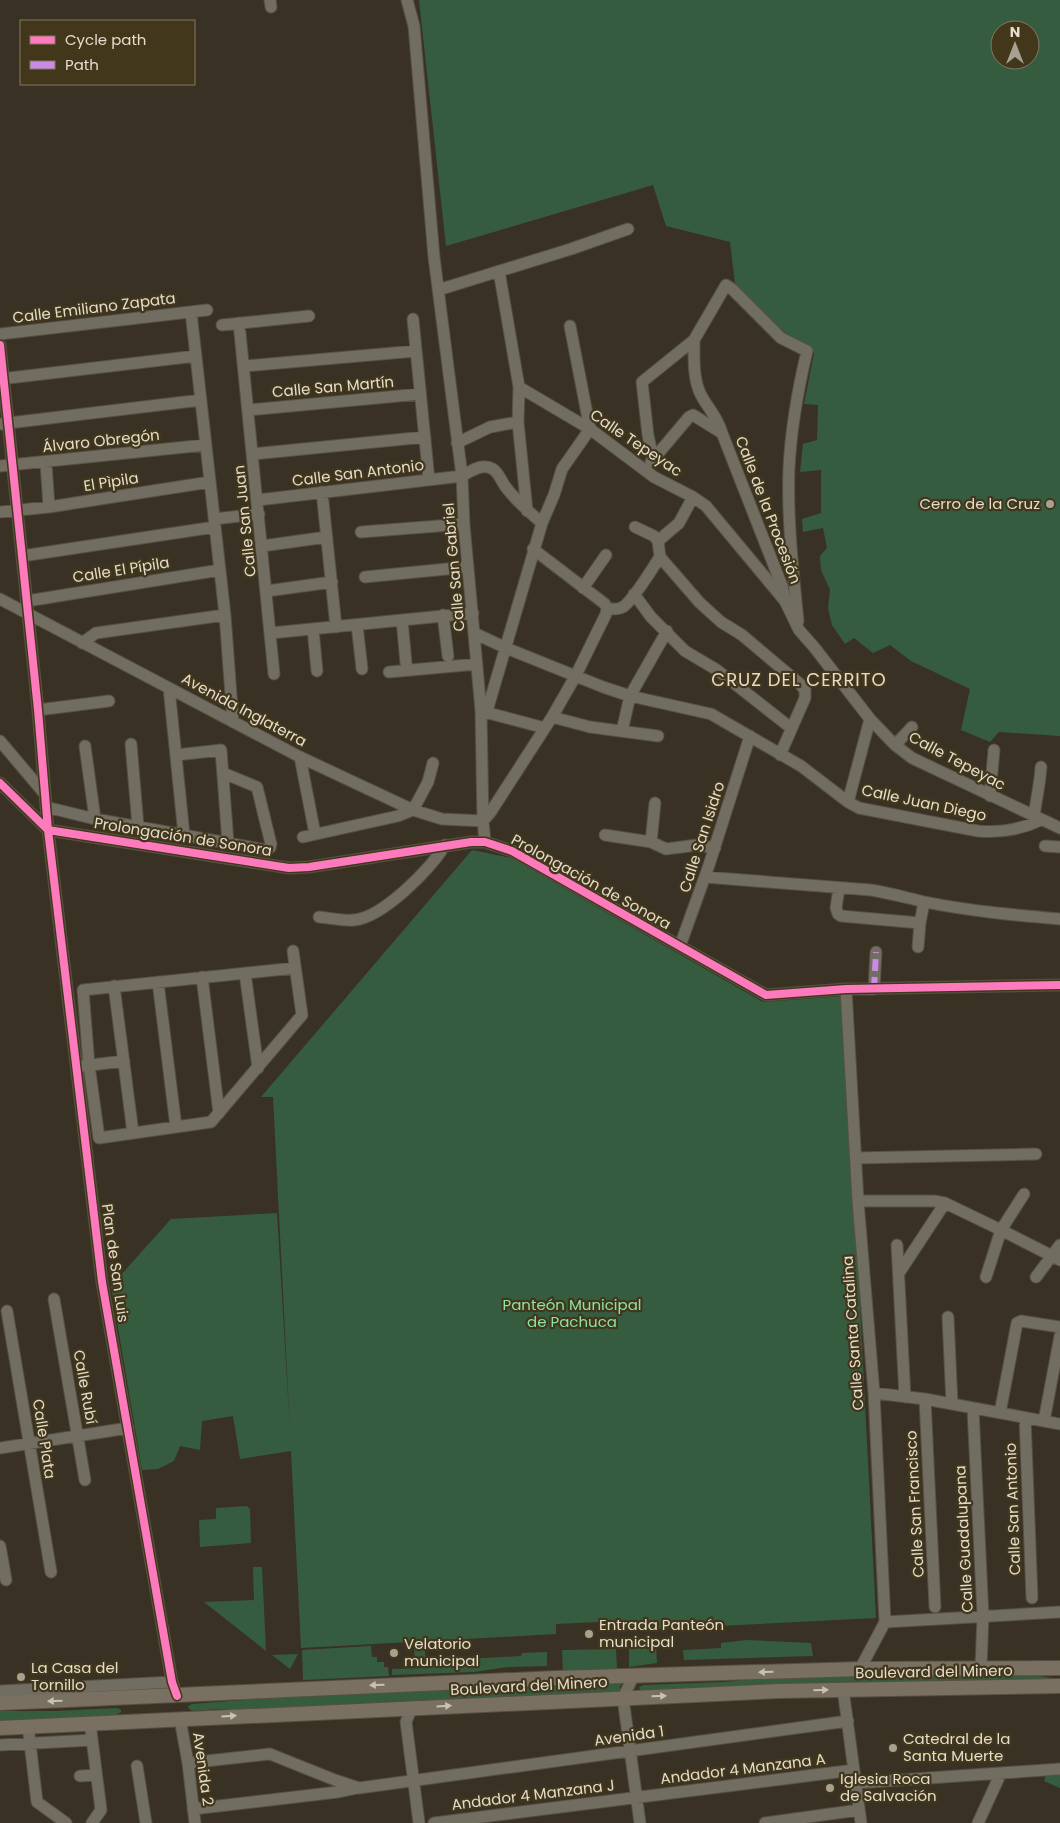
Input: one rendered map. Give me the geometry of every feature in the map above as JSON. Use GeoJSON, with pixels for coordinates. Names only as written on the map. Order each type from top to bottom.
{"type":"FeatureCollection","features":[{"type":"Feature","properties":{"kind":"main road","name":"Boulevard del Minero"},"geometry":{"type":"LineString","coordinates":[[0,1703],[367,1686],[860,1669],[1053,1668]]}},
{"type":"Feature","properties":{"kind":"main road"},"geometry":{"type":"LineString","coordinates":[[1053,1668],[1060,1674]]}},
{"type":"Feature","properties":{"kind":"main road","name":"Boulevard del Minero"},"geometry":{"type":"LineString","coordinates":[[0,1728],[417,1707],[843,1689],[1060,1686]]}},
{"type":"Feature","properties":{"kind":"main road"},"geometry":{"type":"LineString","coordinates":[[177,1696],[180,1719]]}},
{"type":"Feature","properties":{"kind":"main road"},"geometry":{"type":"LineString","coordinates":[[121,1698],[136,1701],[139,1704],[141,1711],[139,1716],[129,1721]]}},
{"type":"Feature","properties":{"kind":"street","name":"Calle San Gabriel"},"geometry":{"type":"LineString","coordinates":[[407,0],[414,26],[438,290],[462,476],[467,567],[484,711],[483,821],[485,842]]}},
{"type":"Feature","properties":{"kind":"street"},"geometry":{"type":"LineString","coordinates":[[438,290],[571,249],[628,229]]}},
{"type":"Feature","properties":{"kind":"street"},"geometry":{"type":"LineString","coordinates":[[499,271],[519,387],[518,422],[528,511],[542,523]]}},
{"type":"Feature","properties":{"kind":"street"},"geometry":{"type":"LineString","coordinates":[[645,470],[653,460],[642,382],[694,340],[726,285],[782,338],[807,351],[800,383],[790,468],[790,528],[799,630]]}},
{"type":"Feature","properties":{"kind":"street","name":"Calle Emiliano Zapata"},"geometry":{"type":"LineString","coordinates":[[0,334],[207,310]]}},
{"type":"Feature","properties":{"kind":"street"},"geometry":{"type":"LineString","coordinates":[[192,312],[225,615],[233,722]]}},
{"type":"Feature","properties":{"kind":"street"},"geometry":{"type":"LineString","coordinates":[[222,325],[309,316]]}},
{"type":"Feature","properties":{"kind":"street"},"geometry":{"type":"LineString","coordinates":[[413,319],[429,480]]}},
{"type":"Feature","properties":{"kind":"street","name":"Calle San Juan"},"geometry":{"type":"LineString","coordinates":[[239,323],[274,674]]}},
{"type":"Feature","properties":{"kind":"street"},"geometry":{"type":"LineString","coordinates":[[545,728],[484,711],[506,648],[533,549],[554,496],[562,468],[590,429],[570,326]]}},
{"type":"Feature","properties":{"kind":"street"},"geometry":{"type":"LineString","coordinates":[[694,340],[694,366],[700,394],[718,419],[722,433]]}},
{"type":"Feature","properties":{"kind":"street","name":"Plan de San Luis"},"geometry":{"type":"LineString","coordinates":[[0,345],[6,466],[17,511],[38,710],[48,830],[102,1282],[172,1682],[177,1696]]}},
{"type":"Feature","properties":{"kind":"street"},"geometry":{"type":"LineString","coordinates":[[244,366],[416,351]]}},
{"type":"Feature","properties":{"kind":"street"},"geometry":{"type":"LineString","coordinates":[[2,379],[196,356]]}},
{"type":"Feature","properties":{"kind":"street","name":"Calle Tepeyac"},"geometry":{"type":"LineString","coordinates":[[519,387],[590,429],[654,476],[706,506],[785,601],[799,630],[870,720],[895,745],[912,758],[1060,828]]}},
{"type":"Feature","properties":{"kind":"street","name":"Calle San Martín"},"geometry":{"type":"LineString","coordinates":[[249,410],[420,394]]}},
{"type":"Feature","properties":{"kind":"street"},"geometry":{"type":"LineString","coordinates":[[4,423],[201,400]]}},
{"type":"Feature","properties":{"kind":"street","name":"Calle de la Procesión"},"geometry":{"type":"LineString","coordinates":[[653,460],[689,417],[693,415],[722,433],[782,586],[785,601]]}},
{"type":"Feature","properties":{"kind":"street"},"geometry":{"type":"LineString","coordinates":[[457,443],[490,427],[518,422]]}},
{"type":"Feature","properties":{"kind":"street"},"geometry":{"type":"LineString","coordinates":[[253,454],[425,437]]}},
{"type":"Feature","properties":{"kind":"street","name":"Álvaro Obregón"},"geometry":{"type":"LineString","coordinates":[[6,466],[206,445]]}},
{"type":"Feature","properties":{"kind":"street"},"geometry":{"type":"LineString","coordinates":[[46,463],[49,507]]}},
{"type":"Feature","properties":{"kind":"street","name":"Calle San Antonio"},"geometry":{"type":"LineString","coordinates":[[258,500],[462,476],[482,466],[490,467],[498,473],[506,487],[528,511]]}},
{"type":"Feature","properties":{"kind":"street","name":"El Pìpila"},"geometry":{"type":"LineString","coordinates":[[0,512],[49,507],[210,482]]}},
{"type":"Feature","properties":{"kind":"street"},"geometry":{"type":"LineString","coordinates":[[322,492],[336,626]]}},
{"type":"Feature","properties":{"kind":"street"},"geometry":{"type":"LineString","coordinates":[[658,541],[679,523],[693,497]]}},
{"type":"Feature","properties":{"kind":"street"},"geometry":{"type":"LineString","coordinates":[[22,556],[259,514]]}},
{"type":"Feature","properties":{"kind":"street"},"geometry":{"type":"LineString","coordinates":[[361,532],[464,524]]}},
{"type":"Feature","properties":{"kind":"street"},"geometry":{"type":"LineString","coordinates":[[635,527],[654,536],[658,541],[660,557],[700,603],[721,622],[742,635],[805,690],[805,698],[780,754]]}},
{"type":"Feature","properties":{"kind":"street"},"geometry":{"type":"LineString","coordinates":[[262,546],[327,537]]}},
{"type":"Feature","properties":{"kind":"street"},"geometry":{"type":"LineString","coordinates":[[483,821],[552,717],[575,677],[607,609],[604,604],[533,549]]}},
{"type":"Feature","properties":{"kind":"street"},"geometry":{"type":"LineString","coordinates":[[582,588],[606,555]]}},
{"type":"Feature","properties":{"kind":"street"},"geometry":{"type":"LineString","coordinates":[[607,609],[622,607],[634,594],[660,557]]}},
{"type":"Feature","properties":{"kind":"street"},"geometry":{"type":"LineString","coordinates":[[365,576],[467,567]]}},
{"type":"Feature","properties":{"kind":"street","name":"Calle El Pípila"},"geometry":{"type":"LineString","coordinates":[[27,601],[220,570]]}},
{"type":"Feature","properties":{"kind":"street"},"geometry":{"type":"LineString","coordinates":[[266,590],[332,582]]}},
{"type":"Feature","properties":{"kind":"street"},"geometry":{"type":"LineString","coordinates":[[634,594],[651,617],[685,651],[717,670],[791,728]]}},
{"type":"Feature","properties":{"kind":"street","name":"Avenida Inglaterra"},"geometry":{"type":"LineString","coordinates":[[0,599],[300,757],[413,810],[442,819],[483,821]]}},
{"type":"Feature","properties":{"kind":"street"},"geometry":{"type":"LineString","coordinates":[[271,633],[473,613]]}},
{"type":"Feature","properties":{"kind":"street"},"geometry":{"type":"LineString","coordinates":[[82,643],[96,633],[225,615]]}},
{"type":"Feature","properties":{"kind":"street"},"geometry":{"type":"LineString","coordinates":[[443,615],[448,656]]}},
{"type":"Feature","properties":{"kind":"street"},"geometry":{"type":"LineString","coordinates":[[402,620],[406,663]]}},
{"type":"Feature","properties":{"kind":"street"},"geometry":{"type":"LineString","coordinates":[[357,625],[362,669]]}},
{"type":"Feature","properties":{"kind":"street"},"geometry":{"type":"LineString","coordinates":[[313,629],[317,671]]}},
{"type":"Feature","properties":{"kind":"street"},"geometry":{"type":"LineString","coordinates":[[622,732],[630,696],[667,631]]}},
{"type":"Feature","properties":{"kind":"street","name":"Calle Juan Diego"},"geometry":{"type":"LineString","coordinates":[[474,633],[575,677],[630,696],[711,714],[801,766],[848,802],[860,808],[978,831],[992,832],[1030,825],[1038,818]]}},
{"type":"Feature","properties":{"kind":"street"},"geometry":{"type":"LineString","coordinates":[[389,672],[477,664]]}},
{"type":"Feature","properties":{"kind":"street"},"geometry":{"type":"LineString","coordinates":[[170,688],[184,835]]}},
{"type":"Feature","properties":{"kind":"street"},"geometry":{"type":"LineString","coordinates":[[38,710],[109,701]]}},
{"type":"Feature","properties":{"kind":"street"},"geometry":{"type":"LineString","coordinates":[[552,717],[590,728],[658,736]]}},
{"type":"Feature","properties":{"kind":"street"},"geometry":{"type":"LineString","coordinates":[[848,802],[870,720]]}},
{"type":"Feature","properties":{"kind":"street"},"geometry":{"type":"LineString","coordinates":[[895,745],[912,727]]}},
{"type":"Feature","properties":{"kind":"street","name":"Calle San Isidro"},"geometry":{"type":"LineString","coordinates":[[680,946],[707,872],[750,736]]}},
{"type":"Feature","properties":{"kind":"street"},"geometry":{"type":"LineString","coordinates":[[0,740],[44,793]]}},
{"type":"Feature","properties":{"kind":"street"},"geometry":{"type":"LineString","coordinates":[[131,744],[138,826]]}},
{"type":"Feature","properties":{"kind":"street"},"geometry":{"type":"LineString","coordinates":[[85,746],[96,818]]}},
{"type":"Feature","properties":{"kind":"street"},"geometry":{"type":"LineString","coordinates":[[176,755],[221,750],[228,843]]}},
{"type":"Feature","properties":{"kind":"street"},"geometry":{"type":"LineString","coordinates":[[990,796],[994,750]]}},
{"type":"Feature","properties":{"kind":"street"},"geometry":{"type":"LineString","coordinates":[[300,757],[315,834]]}},
{"type":"Feature","properties":{"kind":"street"},"geometry":{"type":"LineString","coordinates":[[303,837],[398,816],[413,810],[428,782],[432,763]]}},
{"type":"Feature","properties":{"kind":"street"},"geometry":{"type":"LineString","coordinates":[[1038,818],[1038,790],[1041,782],[1041,767]]}},
{"type":"Feature","properties":{"kind":"street"},"geometry":{"type":"LineString","coordinates":[[46,807],[184,835],[266,850],[270,848],[271,844],[257,787],[223,773]]}},
{"type":"Feature","properties":{"kind":"street"},"geometry":{"type":"LineString","coordinates":[[0,782],[48,830]]}},
{"type":"Feature","properties":{"kind":"street"},"geometry":{"type":"LineString","coordinates":[[651,842],[655,803]]}},
{"type":"Feature","properties":{"kind":"street","name":"Prolongación de Sonora"},"geometry":{"type":"LineString","coordinates":[[48,830],[289,868],[309,867],[445,845],[485,842],[512,851],[766,995],[846,989],[1060,985]]}},
{"type":"Feature","properties":{"kind":"street"},"geometry":{"type":"LineString","coordinates":[[605,835],[651,842],[666,849],[697,846],[714,848]]}},
{"type":"Feature","properties":{"kind":"street"},"geometry":{"type":"LineString","coordinates":[[319,917],[355,920],[373,914],[403,892],[440,854],[445,845]]}},
{"type":"Feature","properties":{"kind":"street"},"geometry":{"type":"LineString","coordinates":[[1045,846],[1060,847]]}},
{"type":"Feature","properties":{"kind":"street"},"geometry":{"type":"LineString","coordinates":[[707,872],[895,894],[924,902],[1021,916],[1060,919]]}},
{"type":"Feature","properties":{"kind":"street"},"geometry":{"type":"LineString","coordinates":[[839,888],[836,908],[838,914],[920,923]]}},
{"type":"Feature","properties":{"kind":"street"},"geometry":{"type":"LineString","coordinates":[[918,947],[924,902]]}},
{"type":"Feature","properties":{"kind":"street"},"geometry":{"type":"LineString","coordinates":[[292,951],[295,968],[302,1015],[211,1122],[99,1138],[89,1065],[83,990],[295,968]]}},
{"type":"Feature","properties":{"kind":"street"},"geometry":{"type":"LineString","coordinates":[[874,989],[876,952]]}},
{"type":"Feature","properties":{"kind":"street"},"geometry":{"type":"LineString","coordinates":[[245,973],[258,1068]]}},
{"type":"Feature","properties":{"kind":"street"},"geometry":{"type":"LineString","coordinates":[[202,977],[219,1113]]}},
{"type":"Feature","properties":{"kind":"street"},"geometry":{"type":"LineString","coordinates":[[158,982],[176,1127]]}},
{"type":"Feature","properties":{"kind":"street"},"geometry":{"type":"LineString","coordinates":[[114,986],[133,1133]]}},
{"type":"Feature","properties":{"kind":"street","name":"Calle Santa Catalina"},"geometry":{"type":"LineString","coordinates":[[846,989],[858,1200],[874,1393],[885,1622]]}},
{"type":"Feature","properties":{"kind":"street"},"geometry":{"type":"LineString","coordinates":[[76,1067],[124,1061]]}},
{"type":"Feature","properties":{"kind":"street"},"geometry":{"type":"LineString","coordinates":[[856,1158],[1036,1154]]}},
{"type":"Feature","properties":{"kind":"street"},"geometry":{"type":"LineString","coordinates":[[986,1277],[1002,1230],[1024,1194]]}},
{"type":"Feature","properties":{"kind":"street"},"geometry":{"type":"LineString","coordinates":[[858,1200],[936,1201],[945,1203],[1056,1258]]}},
{"type":"Feature","properties":{"kind":"street"},"geometry":{"type":"LineString","coordinates":[[899,1272],[945,1203]]}},
{"type":"Feature","properties":{"kind":"street"},"geometry":{"type":"LineString","coordinates":[[897,1245],[905,1397]]}},
{"type":"Feature","properties":{"kind":"street"},"geometry":{"type":"LineString","coordinates":[[1036,1277],[1056,1258],[1060,1245]]}},
{"type":"Feature","properties":{"kind":"street","name":"Calle Rubí"},"geometry":{"type":"LineString","coordinates":[[54,1299],[85,1480]]}},
{"type":"Feature","properties":{"kind":"street","name":"Calle Plata"},"geometry":{"type":"LineString","coordinates":[[7,1311],[51,1572]]}},
{"type":"Feature","properties":{"kind":"street"},"geometry":{"type":"LineString","coordinates":[[948,1317],[952,1404]]}},
{"type":"Feature","properties":{"kind":"street"},"geometry":{"type":"LineString","coordinates":[[1000,1413],[1017,1323],[1021,1321],[1060,1327]]}},
{"type":"Feature","properties":{"kind":"street"},"geometry":{"type":"LineString","coordinates":[[1044,1421],[1060,1336]]}},
{"type":"Feature","properties":{"kind":"street"},"geometry":{"type":"LineString","coordinates":[[874,1393],[925,1399],[1060,1424]]}},
{"type":"Feature","properties":{"kind":"street","name":"Calle San Francisco"},"geometry":{"type":"LineString","coordinates":[[925,1399],[934,1607]]}},
{"type":"Feature","properties":{"kind":"street","name":"Calle Guadalupana"},"geometry":{"type":"LineString","coordinates":[[973,1409],[983,1616],[981,1667]]}},
{"type":"Feature","properties":{"kind":"street","name":"Calle San Antonio"},"geometry":{"type":"LineString","coordinates":[[1025,1418],[1032,1598]]}},
{"type":"Feature","properties":{"kind":"street"},"geometry":{"type":"LineString","coordinates":[[0,1448],[128,1428]]}},
{"type":"Feature","properties":{"kind":"street"},"geometry":{"type":"LineString","coordinates":[[0,1546],[6,1580]]}},
{"type":"Feature","properties":{"kind":"street"},"geometry":{"type":"LineString","coordinates":[[860,1669],[885,1622],[1060,1612]]}},
{"type":"Feature","properties":{"kind":"street"},"geometry":{"type":"LineString","coordinates":[[632,1677],[623,1698],[640,1823]]}},
{"type":"Feature","properties":{"kind":"street"},"geometry":{"type":"LineString","coordinates":[[0,1691],[172,1682]]}},
{"type":"Feature","properties":{"kind":"street"},"geometry":{"type":"LineString","coordinates":[[843,1689],[861,1823]]}},
{"type":"Feature","properties":{"kind":"street"},"geometry":{"type":"LineString","coordinates":[[408,1764],[406,1722],[410,1712],[417,1707]]}},
{"type":"Feature","properties":{"kind":"street"},"geometry":{"type":"LineString","coordinates":[[388,1709],[395,1714],[399,1722],[419,1823]]}},
{"type":"Feature","properties":{"kind":"street","name":"Avenida 2"},"geometry":{"type":"LineString","coordinates":[[180,1719],[188,1763],[195,1823]]}},
{"type":"Feature","properties":{"kind":"street","name":"Avenida 1"},"geometry":{"type":"LineString","coordinates":[[193,1809],[359,1788],[411,1786],[630,1751],[848,1721]]}},
{"type":"Feature","properties":{"kind":"street"},"geometry":{"type":"LineString","coordinates":[[90,1723],[100,1810],[92,1823]]}},
{"type":"Feature","properties":{"kind":"street"},"geometry":{"type":"LineString","coordinates":[[28,1726],[37,1802],[66,1823]]}},
{"type":"Feature","properties":{"kind":"street"},"geometry":{"type":"LineString","coordinates":[[0,1744],[92,1740]]}},
{"type":"Feature","properties":{"kind":"street"},"geometry":{"type":"LineString","coordinates":[[188,1763],[270,1754],[359,1788]]}},
{"type":"Feature","properties":{"kind":"street"},"geometry":{"type":"LineString","coordinates":[[137,1766],[146,1823]]}},
{"type":"Feature","properties":{"kind":"street"},"geometry":{"type":"LineString","coordinates":[[856,1783],[1060,1768]]}},
{"type":"Feature","properties":{"kind":"street","name":"Andador 4 Manzana A"},"geometry":{"type":"LineString","coordinates":[[636,1798],[854,1770]]}},
{"type":"Feature","properties":{"kind":"street"},"geometry":{"type":"LineString","coordinates":[[978,1823],[1001,1773]]}},
{"type":"Feature","properties":{"kind":"street"},"geometry":{"type":"LineString","coordinates":[[80,1776],[96,1775]]}},
{"type":"Feature","properties":{"kind":"street"},"geometry":{"type":"LineString","coordinates":[[411,1786],[412,1823]]}},
{"type":"Feature","properties":{"kind":"street","name":"Andador 4 Manzana J"},"geometry":{"type":"LineString","coordinates":[[434,1823],[636,1798]]}},
{"type":"Feature","properties":{"kind":"street"},"geometry":{"type":"LineString","coordinates":[[765,1823],[860,1810]]}},
{"type":"Feature","properties":{"kind":"green space"},"geometry":{"type":"Polygon","coordinates":[[[419,0],[1060,0],[1060,736],[999,732],[990,742],[961,730],[970,689],[911,661],[890,645],[873,653],[854,638],[845,644],[832,625],[828,608],[830,590],[821,570],[820,556],[827,548],[823,528],[803,532],[802,519],[821,513],[821,470],[800,472],[803,444],[817,440],[818,405],[804,404],[814,353],[799,344],[764,315],[735,283],[730,242],[666,226],[653,185],[446,246],[419,0]]]}},
{"type":"Feature","properties":{"kind":"green space","name":"Panteón Municipal de Pachuca"},"geometry":{"type":"Polygon","coordinates":[[[472,850],[511,858],[763,1002],[844,996],[876,1618],[620,1631],[619,1621],[556,1624],[556,1634],[301,1648],[291,1451],[240,1459],[233,1416],[202,1421],[200,1450],[180,1446],[174,1461],[158,1469],[142,1470],[111,1286],[171,1219],[277,1213],[290,1430],[273,1097],[261,1097],[472,850]]]}},
{"type":"Feature","properties":{"kind":"green space"},"geometry":{"type":"Polygon","coordinates":[[[247,1506],[250,1509],[251,1543],[200,1547],[199,1520],[216,1519],[216,1508],[247,1506]]]}},
{"type":"Feature","properties":{"kind":"green space"},"geometry":{"type":"Polygon","coordinates":[[[253,1567],[262,1567],[266,1651],[204,1602],[254,1600],[253,1567]]]}},
{"type":"Feature","properties":{"kind":"green space"},"geometry":{"type":"Polygon","coordinates":[[[747,1640],[811,1643],[813,1656],[684,1660],[683,1650],[721,1648],[721,1643],[747,1640]]]}},
{"type":"Feature","properties":{"kind":"green space"},"geometry":{"type":"Polygon","coordinates":[[[371,1646],[372,1657],[377,1657],[377,1662],[384,1662],[384,1667],[388,1667],[389,1676],[303,1680],[302,1650],[371,1646]]]}},
{"type":"Feature","properties":{"kind":"green space"},"geometry":{"type":"Polygon","coordinates":[[[656,1646],[657,1663],[629,1667],[629,1648],[656,1646]]]}},
{"type":"Feature","properties":{"kind":"green space"},"geometry":{"type":"Polygon","coordinates":[[[414,1649],[425,1649],[426,1664],[415,1664],[414,1649]]]}},
{"type":"Feature","properties":{"kind":"green space"},"geometry":{"type":"Polygon","coordinates":[[[616,1649],[617,1669],[563,1671],[562,1650],[616,1649]]]}},
{"type":"Feature","properties":{"kind":"green space"},"geometry":{"type":"Polygon","coordinates":[[[547,1652],[547,1666],[507,1667],[474,1672],[392,1675],[392,1669],[429,1668],[429,1661],[521,1656],[522,1653],[547,1652]]]}},
{"type":"Feature","properties":{"kind":"green space"},"geometry":{"type":"Polygon","coordinates":[[[298,1654],[290,1669],[272,1655],[298,1654]]]}},
{"type":"Feature","properties":{"kind":"green space"},"geometry":{"type":"Polygon","coordinates":[[[991,1673],[1057,1679],[642,1691],[639,1687],[643,1685],[724,1682],[772,1677],[991,1673]]]}},
{"type":"Feature","properties":{"kind":"green space"},"geometry":{"type":"Polygon","coordinates":[[[624,1682],[620,1686],[620,1692],[277,1710],[220,1709],[193,1711],[188,1706],[192,1704],[323,1694],[624,1682]]]}},
{"type":"Feature","properties":{"kind":"green space"},"geometry":{"type":"Polygon","coordinates":[[[117,1708],[121,1712],[116,1715],[0,1723],[0,1711],[117,1708]]]}},
{"type":"Feature","properties":{"kind":"green space"},"geometry":{"type":"Polygon","coordinates":[[[1060,1774],[1060,1788],[1044,1781],[1046,1775],[1060,1774]]]}},
{"type":"Feature","properties":{"kind":"marked path"},"geometry":{"type":"LineString","coordinates":[[874,989],[876,952]]}},
{"type":"Feature","properties":{"kind":"cycle path"},"geometry":{"type":"LineString","coordinates":[[0,345],[38,710],[48,830],[102,1282],[172,1682],[177,1696]]}},
{"type":"Feature","properties":{"kind":"cycle path"},"geometry":{"type":"LineString","coordinates":[[0,783],[48,830],[289,868],[309,867],[471,842],[485,842],[512,851],[766,995],[846,989],[1060,985]]}},
{"type":"Feature","properties":{"kind":"place","name":"Cerro de la Cruz"},"geometry":{"type":"Point","coordinates":[1050,504]}},
{"type":"Feature","properties":{"kind":"place","name":"Entrada Panteón municipal"},"geometry":{"type":"Point","coordinates":[589,1634]}},
{"type":"Feature","properties":{"kind":"place","name":"Velatorio municipal"},"geometry":{"type":"Point","coordinates":[394,1653]}},
{"type":"Feature","properties":{"kind":"place","name":"La Casa del Tornillo"},"geometry":{"type":"Point","coordinates":[21,1677]}},
{"type":"Feature","properties":{"kind":"place","name":"Catedral de la Santa Muerte"},"geometry":{"type":"Point","coordinates":[893,1748]}},
{"type":"Feature","properties":{"kind":"place","name":"Iglesia Roca de Salvación"},"geometry":{"type":"Point","coordinates":[830,1788]}},
{"type":"Feature","properties":{"kind":"district","name":"CRUZ DEL CERRITO"},"geometry":{"type":"Point","coordinates":[799,680]}}]}
